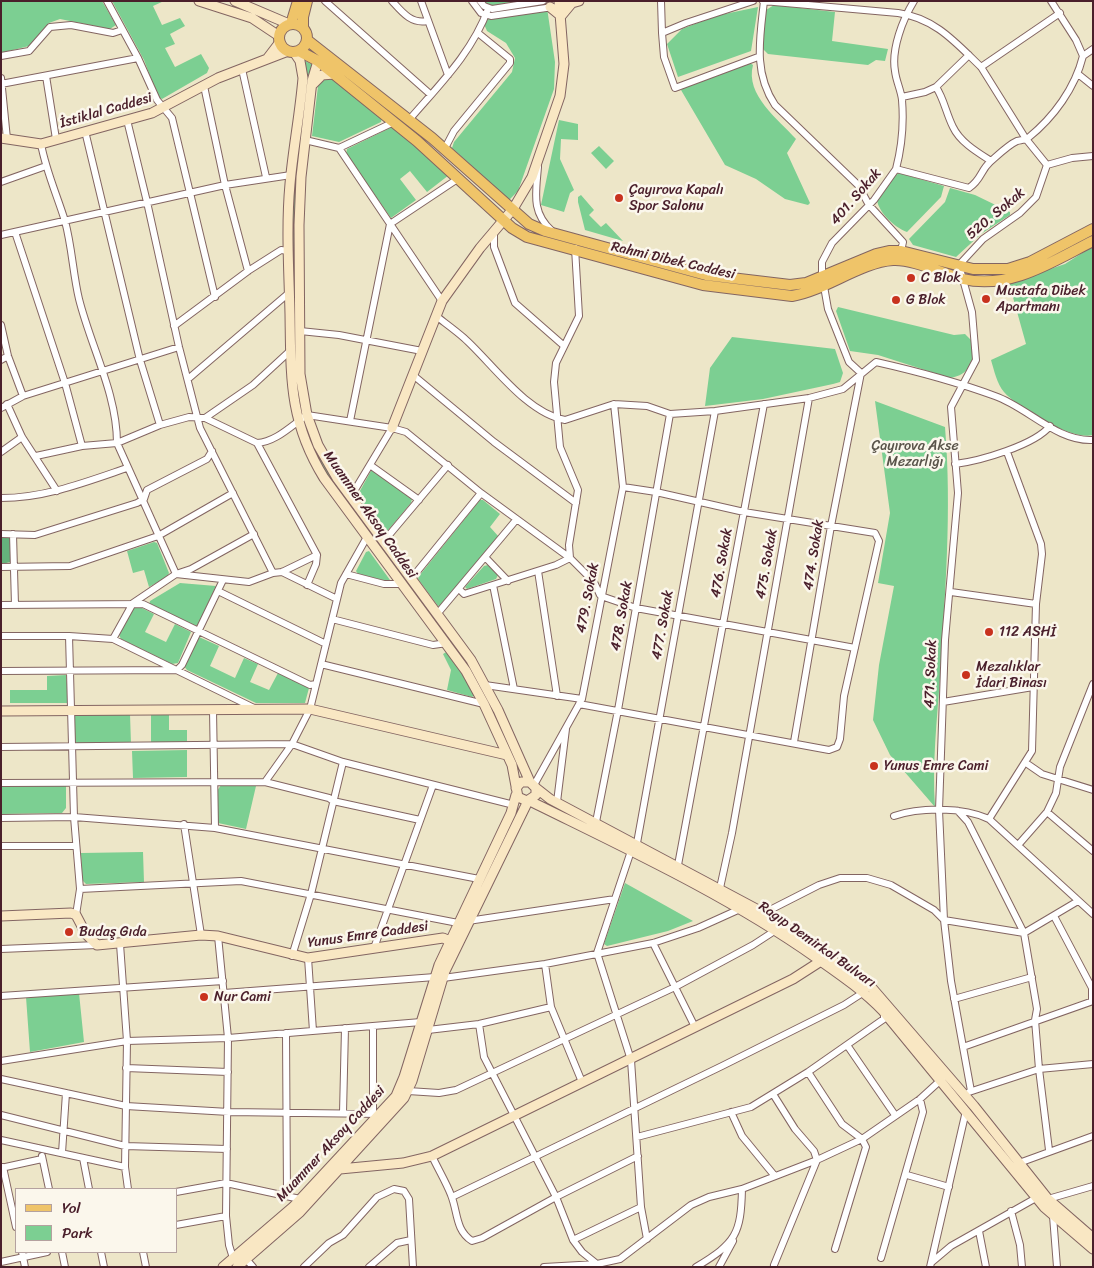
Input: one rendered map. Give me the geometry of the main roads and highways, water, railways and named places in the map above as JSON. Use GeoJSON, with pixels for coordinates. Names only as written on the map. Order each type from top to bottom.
{"type":"FeatureCollection","features":[{"type":"Feature","properties":{"kind":"main road","name":"Rahmi Dibek Caddesi"},"geometry":{"type":"LineString","coordinates":[[200,1],[252,18],[294,51],[320,57],[408,120],[529,224],[555,234],[578,238],[645,259],[720,277],[790,285],[823,280],[892,260],[964,279],[995,280],[1023,275],[1093,240]]}},
{"type":"Feature","properties":{"kind":"main road"},"geometry":{"type":"LineString","coordinates":[[235,1],[303,28]]}},
{"type":"Feature","properties":{"kind":"main road"},"geometry":{"type":"LineString","coordinates":[[267,60],[280,39],[283,29],[290,24],[298,1]]}},
{"type":"Feature","properties":{"kind":"main road"},"geometry":{"type":"LineString","coordinates":[[294,51],[305,46],[307,40],[303,28],[303,17],[307,1]]}},
{"type":"Feature","properties":{"kind":"main road"},"geometry":{"type":"LineString","coordinates":[[392,428],[442,301],[512,209],[532,177],[560,96],[564,64],[560,3],[575,3]]}},
{"type":"Feature","properties":{"kind":"main road"},"geometry":{"type":"LineString","coordinates":[[561,16],[575,3]]}},
{"type":"Feature","properties":{"kind":"main road"},"geometry":{"type":"LineString","coordinates":[[547,4],[561,16]]}},
{"type":"Feature","properties":{"kind":"main road","name":"Rahmi Dibek Caddesi"},"geometry":{"type":"LineString","coordinates":[[307,40],[334,74],[394,122],[504,220],[527,237],[727,289],[792,296],[805,293],[823,280],[876,254],[901,251],[973,270],[1016,268],[1093,229]]}},
{"type":"Feature","properties":{"kind":"main road","name":"İstiklal Caddesi"},"geometry":{"type":"LineString","coordinates":[[4,138],[42,144],[127,120],[164,108],[204,86],[242,69],[294,51]]}},
{"type":"Feature","properties":{"kind":"main road","name":"Muammer Aksoy Caddesi"},"geometry":{"type":"LineString","coordinates":[[294,51],[300,61],[302,78],[291,175],[289,251],[292,396],[298,423],[316,465],[466,671],[484,704],[514,771],[516,791],[514,805],[458,923],[454,942]]}},
{"type":"Feature","properties":{"kind":"main road"},"geometry":{"type":"LineString","coordinates":[[235,1263],[246,1259],[300,1212],[386,1120],[408,1091],[428,1030],[439,977],[454,942],[468,921],[529,801],[536,795],[485,685],[468,654],[349,495],[325,459],[307,415],[301,383],[299,225],[311,85],[320,57]]}},
{"type":"Feature","properties":{"kind":"main road"},"geometry":{"type":"LineString","coordinates":[[311,85],[322,76],[334,74]]}},
{"type":"Feature","properties":{"kind":"main road"},"geometry":{"type":"LineString","coordinates":[[1,711],[310,709],[507,755]]}},
{"type":"Feature","properties":{"kind":"main road"},"geometry":{"type":"LineString","coordinates":[[529,801],[521,800],[516,791],[521,782],[533,785]]}},
{"type":"Feature","properties":{"kind":"main road","name":"Ragıp Demirkol Bulvarı"},"geometry":{"type":"LineString","coordinates":[[533,785],[557,802],[596,822],[634,847],[776,930],[864,992],[884,1011],[944,1077],[967,1092],[1048,1199],[1093,1238]]}},
{"type":"Feature","properties":{"kind":"main road","name":"Ragıp Demirkol Bulvarı"},"geometry":{"type":"LineString","coordinates":[[529,801],[678,865],[720,888],[764,913],[848,970],[878,993],[944,1077],[954,1096],[1036,1198],[1053,1216],[1093,1249]]}},
{"type":"Feature","properties":{"kind":"main road","name":"Yunus Emre Caddesi"},"geometry":{"type":"LineString","coordinates":[[1,916],[65,912],[76,915],[86,934],[97,945],[201,935],[218,936],[292,956],[308,958],[443,938],[454,942]]}},
{"type":"Feature","properties":{"kind":"main road"},"geometry":{"type":"LineString","coordinates":[[340,1170],[403,1163],[432,1156],[793,979],[821,961]]}},
{"type":"Feature","properties":{"kind":"main road","name":"Muammer Aksoy Caddesi"},"geometry":{"type":"LineString","coordinates":[[223,1267],[235,1263],[300,1199],[377,1114],[392,1102],[402,1085],[421,1022],[439,977]]}},
{"type":"Feature","properties":{"kind":"place","name":"Çayırova Kapalı Spor Salonu"},"geometry":{"type":"Point","coordinates":[619,198]}},
{"type":"Feature","properties":{"kind":"place","name":"C Blok"},"geometry":{"type":"Point","coordinates":[911,278]}},
{"type":"Feature","properties":{"kind":"place","name":"Mustafa Dibek Apartmanı"},"geometry":{"type":"Point","coordinates":[986,299]}},
{"type":"Feature","properties":{"kind":"place","name":"G Blok"},"geometry":{"type":"Point","coordinates":[896,300]}},
{"type":"Feature","properties":{"kind":"place","name":"112 ASHİ"},"geometry":{"type":"Point","coordinates":[989,632]}},
{"type":"Feature","properties":{"kind":"place","name":"Mezalıklar İdari Binası"},"geometry":{"type":"Point","coordinates":[966,675]}},
{"type":"Feature","properties":{"kind":"place","name":"Yunus Emre Cami"},"geometry":{"type":"Point","coordinates":[874,766]}},
{"type":"Feature","properties":{"kind":"place","name":"Budaş Gıda"},"geometry":{"type":"Point","coordinates":[69,932]}},
{"type":"Feature","properties":{"kind":"place","name":"Nur Cami"},"geometry":{"type":"Point","coordinates":[204,997]}},
{"type":"Feature","properties":{"kind":"park label","name":"Çayırova Akse Mezarlığı"},"geometry":{"type":"Point","coordinates":[915,454]}}]}
